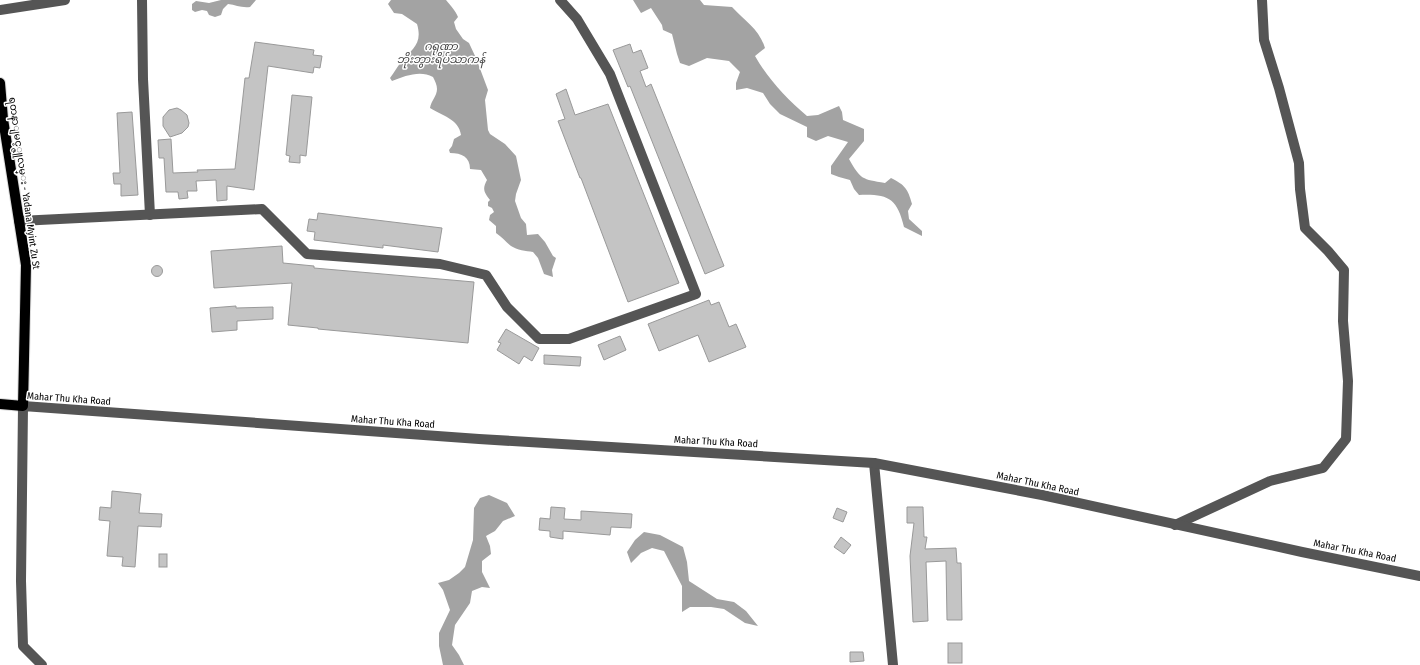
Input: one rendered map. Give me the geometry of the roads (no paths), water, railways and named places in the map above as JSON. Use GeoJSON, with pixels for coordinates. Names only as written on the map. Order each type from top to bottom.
{"type":"FeatureCollection","features":[{"type":"Feature","properties":{"kind":"main road","name":"ရတနာျမင့္ဇူလမ္း - Yadana Myint Zu St"},"geometry":{"type":"LineString","coordinates":[[0,83],[3,119],[26,265],[23,406]]}},
{"type":"Feature","properties":{"kind":"main road","name":"Mahar Thu Kha Road"},"geometry":{"type":"LineString","coordinates":[[0,404],[23,406]]}},
{"type":"Feature","properties":{"kind":"street"},"geometry":{"type":"LineString","coordinates":[[0,10],[65,0]]}},
{"type":"Feature","properties":{"kind":"street"},"geometry":{"type":"LineString","coordinates":[[142,0],[143,79],[150,214]]}},
{"type":"Feature","properties":{"kind":"street"},"geometry":{"type":"LineString","coordinates":[[18,220],[262,209],[307,254],[440,264],[486,275],[507,307],[539,339],[569,339],[696,294],[610,74],[577,19],[560,0]]}},
{"type":"Feature","properties":{"kind":"street"},"geometry":{"type":"LineString","coordinates":[[1175,525],[1270,481],[1323,468],[1346,439],[1348,381],[1343,321],[1344,270],[1328,251],[1305,228],[1300,189],[1300,163],[1264,40],[1262,0]]}},
{"type":"Feature","properties":{"kind":"street"},"geometry":{"type":"LineString","coordinates":[[23,406],[21,581],[23,646],[42,665]]}},
{"type":"Feature","properties":{"kind":"street","name":"Mahar Thu Kha Road"},"geometry":{"type":"LineString","coordinates":[[23,406],[471,438],[874,463],[1042,495],[1175,525],[1420,576]]}},
{"type":"Feature","properties":{"kind":"street"},"geometry":{"type":"LineString","coordinates":[[874,463],[893,665]]}},
{"type":"Feature","properties":{"kind":"water"},"geometry":{"type":"Polygon","coordinates":[[[221,0],[256,0],[250,7],[241,7],[228,4],[223,9],[221,15],[215,17],[209,15],[207,11],[202,10],[195,12],[192,10],[192,4],[196,1],[209,3],[221,0]]]}},
{"type":"Feature","properties":{"kind":"water","name":"ဂရုဏာ ဘိုးဘွားရိပ်သာကန်"},"geometry":{"type":"Polygon","coordinates":[[[391,0],[446,0],[456,12],[458,17],[454,22],[456,29],[463,39],[469,43],[488,90],[485,100],[488,130],[490,134],[505,144],[516,156],[521,180],[515,201],[521,218],[526,224],[527,235],[538,234],[556,258],[552,270],[553,277],[544,274],[538,258],[533,252],[511,246],[496,233],[496,226],[489,220],[490,215],[494,212],[492,208],[488,206],[488,202],[490,200],[484,190],[487,180],[481,170],[470,169],[469,161],[464,156],[450,153],[449,150],[454,139],[461,135],[460,130],[453,121],[430,108],[437,89],[433,77],[418,74],[392,81],[390,78],[415,46],[419,37],[417,24],[402,14],[394,13],[388,4],[391,0]]]}},
{"type":"Feature","properties":{"kind":"water"},"geometry":{"type":"Polygon","coordinates":[[[633,0],[700,0],[704,5],[732,7],[755,30],[762,41],[765,48],[755,56],[766,73],[785,96],[807,116],[818,115],[839,106],[842,112],[843,120],[864,129],[864,141],[849,159],[860,175],[871,181],[885,183],[891,178],[903,185],[912,204],[908,211],[909,219],[922,231],[922,236],[904,227],[898,210],[890,200],[884,197],[859,195],[854,189],[850,180],[831,174],[831,166],[848,142],[828,136],[816,141],[807,137],[807,127],[780,114],[770,104],[763,93],[747,88],[736,90],[736,83],[740,72],[729,61],[707,58],[689,66],[680,63],[672,34],[663,30],[662,25],[651,8],[641,13],[633,0]]]}},
{"type":"Feature","properties":{"kind":"water"},"geometry":{"type":"Polygon","coordinates":[[[489,495],[507,503],[515,516],[503,521],[495,531],[486,536],[491,554],[482,561],[482,572],[490,588],[482,587],[472,591],[470,603],[455,625],[452,645],[464,665],[443,665],[439,646],[439,633],[450,610],[443,590],[438,583],[449,580],[465,567],[473,540],[474,508],[480,498],[489,495]]]}},
{"type":"Feature","properties":{"kind":"water"},"geometry":{"type":"Polygon","coordinates":[[[644,532],[660,535],[683,547],[687,562],[689,581],[717,599],[734,602],[746,611],[758,626],[745,623],[724,609],[711,607],[690,607],[682,612],[682,586],[664,551],[652,548],[641,553],[631,563],[627,552],[635,540],[644,532]]]}}]}
